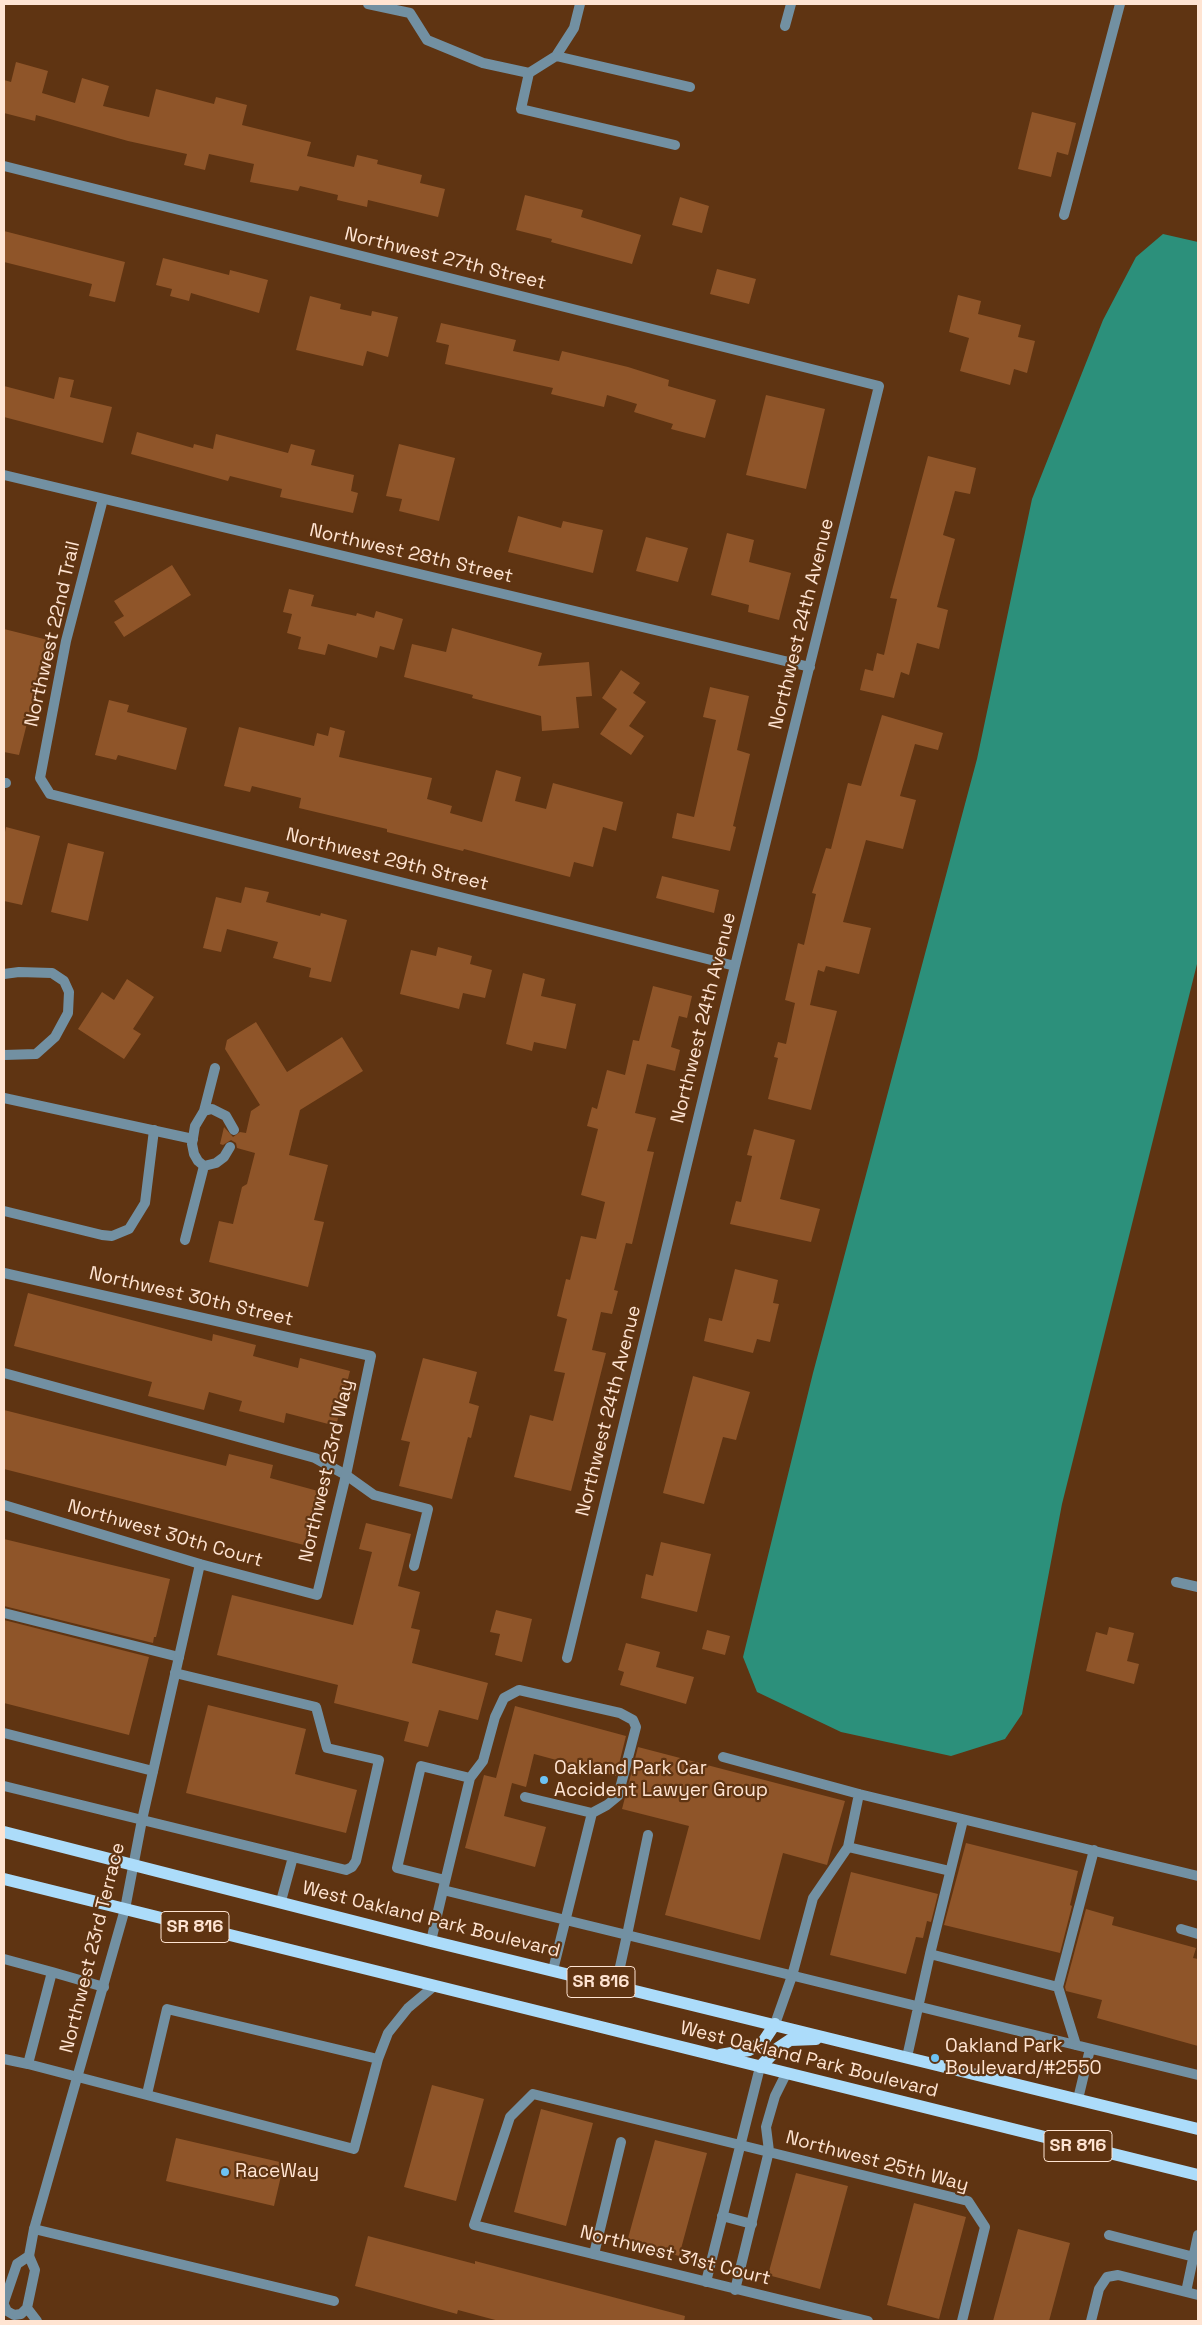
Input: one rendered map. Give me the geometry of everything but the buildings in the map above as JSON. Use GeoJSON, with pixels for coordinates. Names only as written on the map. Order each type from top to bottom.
{"type":"FeatureCollection","features":[{"type":"Feature","properties":{"kind":"main road","name":"West Oakland Park Boulevard"},"geometry":{"type":"LineString","coordinates":[[4,1832],[431,1940],[1198,2129]]}},
{"type":"Feature","properties":{"kind":"main road","name":"West Oakland Park Boulevard"},"geometry":{"type":"LineString","coordinates":[[4,1879],[433,1987],[1198,2175]]}},
{"type":"Feature","properties":{"kind":"main road"},"geometry":{"type":"LineString","coordinates":[[716,2056],[750,2050],[763,2042],[775,2024]]}},
{"type":"Feature","properties":{"kind":"main road"},"geometry":{"type":"LineString","coordinates":[[760,2067],[778,2048],[790,2040],[829,2038]]}},
{"type":"Feature","properties":{"kind":"street"},"geometry":{"type":"LineString","coordinates":[[368,4],[411,8],[427,40],[483,63],[529,73],[556,56],[574,28],[580,4]]}},
{"type":"Feature","properties":{"kind":"street"},"geometry":{"type":"LineString","coordinates":[[785,26],[791,4]]}},
{"type":"Feature","properties":{"kind":"street"},"geometry":{"type":"LineString","coordinates":[[1064,215],[1120,4]]}},
{"type":"Feature","properties":{"kind":"street"},"geometry":{"type":"LineString","coordinates":[[556,56],[690,88]]}},
{"type":"Feature","properties":{"kind":"street"},"geometry":{"type":"LineString","coordinates":[[529,73],[521,109],[675,145]]}},
{"type":"Feature","properties":{"kind":"street","name":"Northwest 27th Street"},"geometry":{"type":"LineString","coordinates":[[4,166],[879,386]]}},
{"type":"Feature","properties":{"kind":"street","name":"Northwest 24th Avenue"},"geometry":{"type":"LineString","coordinates":[[567,1658],[734,966],[879,386]]}},
{"type":"Feature","properties":{"kind":"street","name":"Northwest 28th Street"},"geometry":{"type":"LineString","coordinates":[[4,475],[810,667]]}},
{"type":"Feature","properties":{"kind":"street","name":"Northwest 22nd Trail"},"geometry":{"type":"LineString","coordinates":[[40,778],[66,641],[103,500]]}},
{"type":"Feature","properties":{"kind":"street","name":"Northwest 29th Street"},"geometry":{"type":"LineString","coordinates":[[40,778],[50,794],[734,966]]}},
{"type":"Feature","properties":{"kind":"street"},"geometry":{"type":"LineString","coordinates":[[4,974],[19,972],[52,973],[64,981],[69,992],[68,1013],[55,1037],[36,1054],[4,1055]]}},
{"type":"Feature","properties":{"kind":"street"},"geometry":{"type":"LineString","coordinates":[[204,1166],[194,1154],[193,1139],[195,1126],[204,1111],[215,1068]]}},
{"type":"Feature","properties":{"kind":"street"},"geometry":{"type":"LineString","coordinates":[[4,1098],[193,1139]]}},
{"type":"Feature","properties":{"kind":"street"},"geometry":{"type":"LineString","coordinates":[[204,1111],[212,1109],[220,1111],[226,1116],[234,1130]]}},
{"type":"Feature","properties":{"kind":"street"},"geometry":{"type":"LineString","coordinates":[[4,1211],[102,1235],[112,1236],[129,1229],[145,1203],[154,1130]]}},
{"type":"Feature","properties":{"kind":"street"},"geometry":{"type":"LineString","coordinates":[[204,1166],[216,1163],[230,1147]]}},
{"type":"Feature","properties":{"kind":"street"},"geometry":{"type":"LineString","coordinates":[[184,1240],[204,1166]]}},
{"type":"Feature","properties":{"kind":"street","name":"Northwest 30th Street"},"geometry":{"type":"LineString","coordinates":[[4,1273],[371,1356]]}},
{"type":"Feature","properties":{"kind":"street","name":"Northwest 23rd Way"},"geometry":{"type":"LineString","coordinates":[[317,1595],[346,1475],[371,1356]]}},
{"type":"Feature","properties":{"kind":"street"},"geometry":{"type":"LineString","coordinates":[[4,1373],[315,1458],[346,1475],[374,1495],[428,1509],[414,1566]]}},
{"type":"Feature","properties":{"kind":"street","name":"Northwest 30th Court"},"geometry":{"type":"LineString","coordinates":[[4,1505],[200,1564],[317,1595]]}},
{"type":"Feature","properties":{"kind":"street","name":"Northwest 23rd Terrace"},"geometry":{"type":"LineString","coordinates":[[29,2256],[34,2229],[125,1909],[142,1820],[200,1564]]}},
{"type":"Feature","properties":{"kind":"street"},"geometry":{"type":"LineString","coordinates":[[1176,1582],[1198,1587]]}},
{"type":"Feature","properties":{"kind":"street"},"geometry":{"type":"LineString","coordinates":[[4,1613],[179,1657]]}},
{"type":"Feature","properties":{"kind":"street"},"geometry":{"type":"LineString","coordinates":[[4,1786],[346,1870],[352,1867],[356,1861],[379,1760],[327,1748],[316,1707],[175,1673]]}},
{"type":"Feature","properties":{"kind":"street"},"geometry":{"type":"LineString","coordinates":[[431,1940],[470,1778],[483,1761],[495,1717],[504,1698],[519,1690],[620,1713],[633,1720],[636,1727],[618,1796],[607,1805],[592,1813],[525,1797]]}},
{"type":"Feature","properties":{"kind":"street"},"geometry":{"type":"LineString","coordinates":[[4,1733],[153,1771]]}},
{"type":"Feature","properties":{"kind":"street"},"geometry":{"type":"LineString","coordinates":[[723,1757],[859,1794],[1198,1876]]}},
{"type":"Feature","properties":{"kind":"street"},"geometry":{"type":"LineString","coordinates":[[445,1880],[397,1868],[421,1766],[470,1778]]}},
{"type":"Feature","properties":{"kind":"street"},"geometry":{"type":"LineString","coordinates":[[775,2024],[792,1976],[813,1898],[848,1847],[859,1794]]}},
{"type":"Feature","properties":{"kind":"street"},"geometry":{"type":"LineString","coordinates":[[553,1970],[592,1813]]}},
{"type":"Feature","properties":{"kind":"street"},"geometry":{"type":"LineString","coordinates":[[907,2057],[963,1820]]}},
{"type":"Feature","properties":{"kind":"street"},"geometry":{"type":"LineString","coordinates":[[616,1986],[648,1835]]}},
{"type":"Feature","properties":{"kind":"street"},"geometry":{"type":"LineString","coordinates":[[848,1847],[950,1871]]}},
{"type":"Feature","properties":{"kind":"street"},"geometry":{"type":"LineString","coordinates":[[1076,2045],[1058,1986],[1094,1850]]}},
{"type":"Feature","properties":{"kind":"street"},"geometry":{"type":"LineString","coordinates":[[281,1902],[294,1857]]}},
{"type":"Feature","properties":{"kind":"street"},"geometry":{"type":"LineString","coordinates":[[442,1890],[1198,2075]]}},
{"type":"Feature","properties":{"kind":"street"},"geometry":{"type":"LineString","coordinates":[[1181,1929],[1198,1934]]}},
{"type":"Feature","properties":{"kind":"street"},"geometry":{"type":"LineString","coordinates":[[930,1954],[1058,1986]]}},
{"type":"Feature","properties":{"kind":"street"},"geometry":{"type":"LineString","coordinates":[[4,1959],[104,1988]]}},
{"type":"Feature","properties":{"kind":"street"},"geometry":{"type":"LineString","coordinates":[[28,2064],[52,1972]]}},
{"type":"Feature","properties":{"kind":"street"},"geometry":{"type":"LineString","coordinates":[[4,2059],[147,2094],[354,2149],[378,2059],[388,2033],[408,2008],[433,1987]]}},
{"type":"Feature","properties":{"kind":"street"},"geometry":{"type":"LineString","coordinates":[[147,2094],[167,2009],[378,2059]]}},
{"type":"Feature","properties":{"kind":"street"},"geometry":{"type":"LineString","coordinates":[[1078,2099],[1090,2049]]}},
{"type":"Feature","properties":{"kind":"street"},"geometry":{"type":"LineString","coordinates":[[706,2282],[742,2145],[760,2067]]}},
{"type":"Feature","properties":{"kind":"street"},"geometry":{"type":"LineString","coordinates":[[735,2290],[769,2151],[766,2126],[775,2096],[786,2074]]}},
{"type":"Feature","properties":{"kind":"street","name":"Northwest 25th Way"},"geometry":{"type":"LineString","coordinates":[[474,2225],[510,2117],[533,2094],[968,2201],[985,2227],[962,2321]]}},
{"type":"Feature","properties":{"kind":"street"},"geometry":{"type":"LineString","coordinates":[[594,2254],[621,2142]]}},
{"type":"Feature","properties":{"kind":"street"},"geometry":{"type":"LineString","coordinates":[[722,2216],[752,2224]]}},
{"type":"Feature","properties":{"kind":"street","name":"Northwest 31st Court"},"geometry":{"type":"LineString","coordinates":[[474,2225],[868,2321]]}},
{"type":"Feature","properties":{"kind":"street"},"geometry":{"type":"LineString","coordinates":[[34,2229],[334,2301]]}},
{"type":"Feature","properties":{"kind":"street"},"geometry":{"type":"LineString","coordinates":[[1186,2292],[1196,2257],[1198,2235]]}},
{"type":"Feature","properties":{"kind":"street"},"geometry":{"type":"LineString","coordinates":[[1109,2236],[1196,2257]]}},
{"type":"Feature","properties":{"kind":"street"},"geometry":{"type":"LineString","coordinates":[[29,2256],[35,2270],[27,2308],[21,2314],[14,2315],[6,2311],[4,2304],[17,2264],[29,2256]]}},
{"type":"Feature","properties":{"kind":"street"},"geometry":{"type":"LineString","coordinates":[[1091,2321],[1099,2289],[1107,2277],[1118,2275],[1198,2296]]}},
{"type":"Feature","properties":{"kind":"street"},"geometry":{"type":"LineString","coordinates":[[27,2308],[37,2321]]}},
{"type":"Feature","properties":{"kind":"water"},"geometry":{"type":"Polygon","coordinates":[[[1163,234],[1198,242],[1198,960],[1062,1504],[1022,1714],[1005,1739],[951,1756],[841,1732],[757,1692],[743,1657],[813,1373],[977,759],[1032,499],[1103,320],[1136,257],[1163,234]]]}},
{"type":"Feature","properties":{"kind":"place","name":"Oakland Park Car Accident Lawyer Group"},"geometry":{"type":"Point","coordinates":[544,1780]}},
{"type":"Feature","properties":{"kind":"place","name":"Oakland Park Boulevard/#2550"},"geometry":{"type":"Point","coordinates":[935,2058]}},
{"type":"Feature","properties":{"kind":"place","name":"RaceWay"},"geometry":{"type":"Point","coordinates":[225,2172]}}]}
